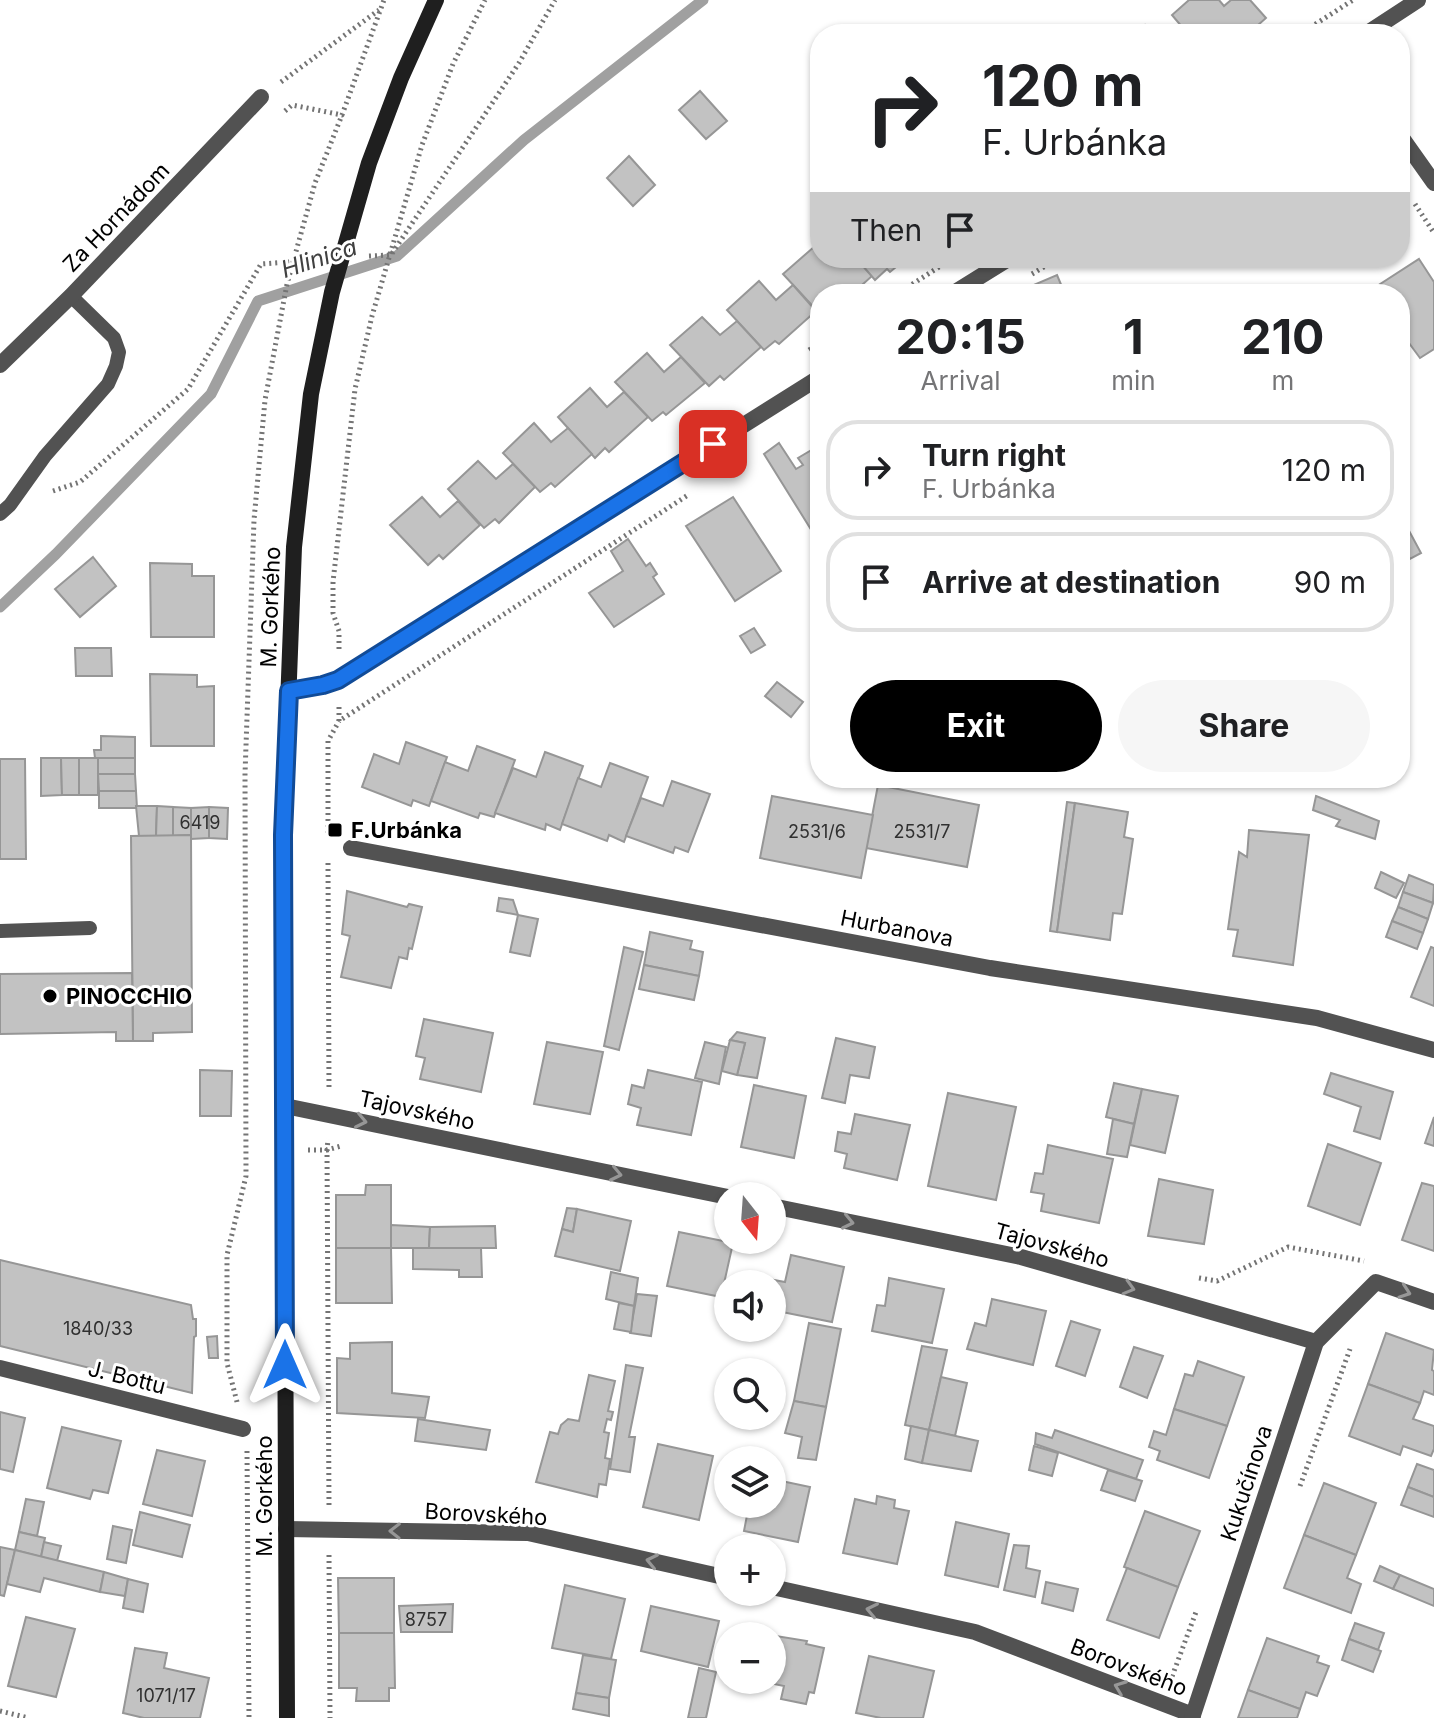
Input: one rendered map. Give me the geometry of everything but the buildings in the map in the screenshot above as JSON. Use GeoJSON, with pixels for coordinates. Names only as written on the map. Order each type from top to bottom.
{"type":"FeatureCollection","features":[{"type":"Feature","properties":{"kind":"main road","name":"M. Gorkého"},"geometry":{"type":"LineString","coordinates":[[287,1718],[283,835],[294,547],[311,394],[332,292],[369,163],[401,78],[436,0]]}},
{"type":"Feature","properties":{"kind":"street"},"geometry":{"type":"LineString","coordinates":[[1381,24],[1418,0]]}},
{"type":"Feature","properties":{"kind":"street","name":"Za Hornádom"},"geometry":{"type":"LineString","coordinates":[[0,365],[71,296],[261,97]]}},
{"type":"Feature","properties":{"kind":"street"},"geometry":{"type":"LineString","coordinates":[[1410,149],[1434,183]]}},
{"type":"Feature","properties":{"kind":"street"},"geometry":{"type":"LineString","coordinates":[[969,284],[994,268]]}},
{"type":"Feature","properties":{"kind":"street"},"geometry":{"type":"LineString","coordinates":[[289,691],[338,680],[810,383]]}},
{"type":"Feature","properties":{"kind":"street","name":"Hurbanova"},"geometry":{"type":"LineString","coordinates":[[351,848],[990,968],[1317,1018],[1434,1050]]}},
{"type":"Feature","properties":{"kind":"street","name":"Tajovského"},"geometry":{"type":"LineString","coordinates":[[285,1106],[714,1194]]}},
{"type":"Feature","properties":{"kind":"street","name":"Tajovského"},"geometry":{"type":"LineString","coordinates":[[786,1209],[1021,1257],[1316,1342]]}},
{"type":"Feature","properties":{"kind":"street","name":"Kukučínova"},"geometry":{"type":"LineString","coordinates":[[1192,1716],[1316,1342],[1376,1282],[1434,1302]]}},
{"type":"Feature","properties":{"kind":"street","name":"J. Bottu"},"geometry":{"type":"LineString","coordinates":[[0,1368],[243,1429]]}},
{"type":"Feature","properties":{"kind":"street","name":"Borovského"},"geometry":{"type":"LineString","coordinates":[[286,1529],[528,1533],[714,1575]]}},
{"type":"Feature","properties":{"kind":"street","name":"Borovského"},"geometry":{"type":"LineString","coordinates":[[786,1590],[975,1632],[1192,1716]]}},
{"type":"Feature","properties":{"kind":"lane"},"geometry":{"type":"LineString","coordinates":[[5,509],[45,456],[108,384],[116,366],[119,352],[114,338],[71,296]]}},
{"type":"Feature","properties":{"kind":"lane"},"geometry":{"type":"LineString","coordinates":[[0,931],[90,928]]}},
{"type":"Feature","properties":{"kind":"path"},"geometry":{"type":"LineString","coordinates":[[249,1718],[247,1446],[227,1363],[227,1255],[246,1176],[245,774],[254,520],[265,400],[287,284],[315,183],[384,0]]}},
{"type":"Feature","properties":{"kind":"path"},"geometry":{"type":"LineString","coordinates":[[355,389],[376,301],[422,145],[453,64],[485,0]]}},
{"type":"Feature","properties":{"kind":"path"},"geometry":{"type":"LineString","coordinates":[[362,257],[391,255],[519,63],[555,0]]}},
{"type":"Feature","properties":{"kind":"path"},"geometry":{"type":"LineString","coordinates":[[1316,24],[1353,0]]}},
{"type":"Feature","properties":{"kind":"path"},"geometry":{"type":"LineString","coordinates":[[261,97],[381,8]]}},
{"type":"Feature","properties":{"kind":"path"},"geometry":{"type":"LineString","coordinates":[[283,113],[292,105],[342,115]]}},
{"type":"Feature","properties":{"kind":"path"},"geometry":{"type":"LineString","coordinates":[[5,509],[80,482],[188,389],[261,264],[319,260]]}},
{"type":"Feature","properties":{"kind":"path"},"geometry":{"type":"LineString","coordinates":[[913,284],[937,268]]}},
{"type":"Feature","properties":{"kind":"path"},"geometry":{"type":"LineString","coordinates":[[328,845],[328,741],[339,721]]}},
{"type":"Feature","properties":{"kind":"path"},"geometry":{"type":"LineString","coordinates":[[328,860],[330,1718]]}},
{"type":"Feature","properties":{"kind":"path"},"geometry":{"type":"LineString","coordinates":[[245,1151],[327,1150],[346,1145]]}},
{"type":"Feature","properties":{"kind":"path"},"geometry":{"type":"LineString","coordinates":[[1297,1494],[1351,1344]]}},
{"type":"Feature","properties":{"kind":"path"},"geometry":{"type":"LineString","coordinates":[[1161,1685],[1169,1684],[1173,1678],[1199,1604]]}},
{"type":"Feature","properties":{"kind":"path"},"geometry":{"type":"LineString","coordinates":[[0,1711],[29,1718]]}},
{"type":"Feature","properties":{"kind":"waterway","name":"Hlinica"},"geometry":{"type":"LineString","coordinates":[[0,607],[56,554],[211,394],[258,301],[397,256],[524,140],[703,0]]}},
{"type":"Feature","properties":{"kind":"place","name":"F.Urbánka"},"geometry":{"type":"Point","coordinates":[335,830]}},
{"type":"Feature","properties":{"kind":"place","name":"PINOCCHIO"},"geometry":{"type":"Point","coordinates":[50,996]}},
{"type":"Feature","properties":{"kind":"route"},"geometry":{"type":"LineString","coordinates":[[285,1365],[283,835],[289,691],[338,680],[713,444]]}}]}
